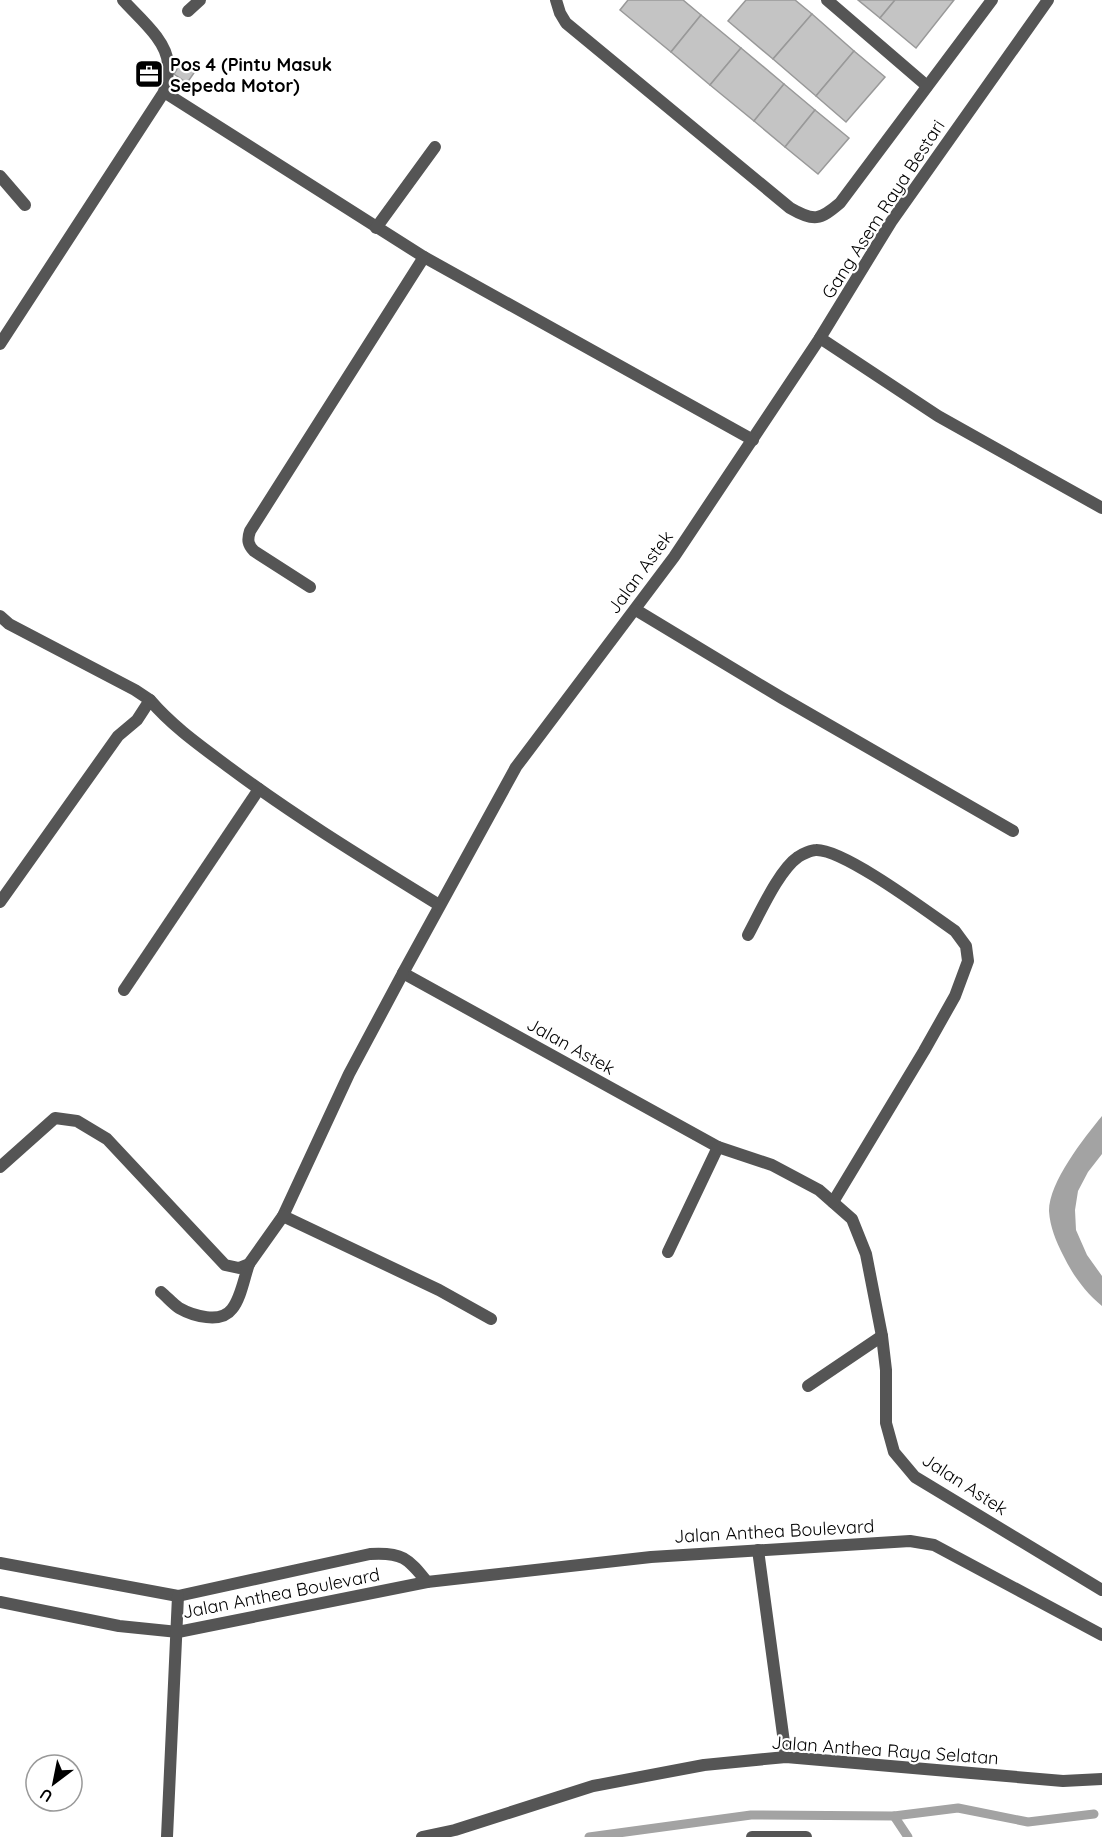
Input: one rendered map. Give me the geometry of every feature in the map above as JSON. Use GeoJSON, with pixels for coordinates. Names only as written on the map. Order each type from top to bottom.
{"type":"FeatureCollection","features":[{"type":"Feature","properties":{"kind":"street"},"geometry":{"type":"LineString","coordinates":[[0,344],[164,92],[168,64],[166,52],[156,37],[123,0]]}},
{"type":"Feature","properties":{"kind":"street"},"geometry":{"type":"LineString","coordinates":[[188,11],[200,0]]}},
{"type":"Feature","properties":{"kind":"street"},"geometry":{"type":"LineString","coordinates":[[556,0],[566,23],[790,208],[802,215],[814,218],[824,216],[840,203],[992,0]]}},
{"type":"Feature","properties":{"kind":"street"},"geometry":{"type":"LineString","coordinates":[[827,0],[927,86]]}},
{"type":"Feature","properties":{"kind":"street","name":"Gang Asem Raya Bestari"},"geometry":{"type":"LineString","coordinates":[[753,440],[820,338],[891,222],[1048,0]]}},
{"type":"Feature","properties":{"kind":"street"},"geometry":{"type":"LineString","coordinates":[[164,92],[424,257],[753,440]]}},
{"type":"Feature","properties":{"kind":"street"},"geometry":{"type":"LineString","coordinates":[[376,228],[435,147]]}},
{"type":"Feature","properties":{"kind":"street"},"geometry":{"type":"LineString","coordinates":[[0,176],[25,205]]}},
{"type":"Feature","properties":{"kind":"street"},"geometry":{"type":"LineString","coordinates":[[310,587],[254,552],[247,537],[424,257]]}},
{"type":"Feature","properties":{"kind":"street"},"geometry":{"type":"LineString","coordinates":[[820,338],[938,416],[1102,508]]}},
{"type":"Feature","properties":{"kind":"street","name":"Jalan Astek"},"geometry":{"type":"LineString","coordinates":[[753,440],[636,610],[516,767],[403,973],[718,1147],[772,1166],[819,1190],[852,1219],[866,1254],[882,1336],[886,1370],[886,1423],[894,1452],[915,1477],[1102,1590]]}},
{"type":"Feature","properties":{"kind":"street"},"geometry":{"type":"LineString","coordinates":[[636,610],[782,698],[1012,831]]}},
{"type":"Feature","properties":{"kind":"street"},"geometry":{"type":"LineString","coordinates":[[0,616],[9,624],[135,690],[150,700],[165,717],[258,789],[308,824],[440,905]]}},
{"type":"Feature","properties":{"kind":"street"},"geometry":{"type":"LineString","coordinates":[[0,902],[118,735],[137,720],[150,700]]}},
{"type":"Feature","properties":{"kind":"street"},"geometry":{"type":"LineString","coordinates":[[124,990],[258,789]]}},
{"type":"Feature","properties":{"kind":"street"},"geometry":{"type":"LineString","coordinates":[[748,934],[779,879],[798,857],[815,850],[840,857],[862,868],[955,931],[966,946],[968,961],[954,996],[924,1051],[832,1202]]}},
{"type":"Feature","properties":{"kind":"street"},"geometry":{"type":"LineString","coordinates":[[161,1292],[178,1307],[191,1314],[224,1317],[232,1310],[249,1264],[283,1216],[349,1074],[403,973]]}},
{"type":"Feature","properties":{"kind":"street"},"geometry":{"type":"LineString","coordinates":[[0,1167],[55,1118],[77,1121],[107,1139],[225,1265],[239,1268],[249,1264]]}},
{"type":"Feature","properties":{"kind":"street"},"geometry":{"type":"LineString","coordinates":[[668,1252],[718,1147]]}},
{"type":"Feature","properties":{"kind":"street"},"geometry":{"type":"LineString","coordinates":[[283,1216],[439,1290],[491,1319]]}},
{"type":"Feature","properties":{"kind":"street"},"geometry":{"type":"LineString","coordinates":[[808,1386],[882,1336]]}},
{"type":"Feature","properties":{"kind":"street","name":"Jalan Anthea Boulevard"},"geometry":{"type":"LineString","coordinates":[[0,1602],[119,1626],[178,1632],[427,1582],[651,1557],[910,1541],[934,1545],[1102,1635]]}},
{"type":"Feature","properties":{"kind":"street"},"geometry":{"type":"LineString","coordinates":[[758,1550],[786,1757]]}},
{"type":"Feature","properties":{"kind":"street","name":"Jalan Anthea Boulevard"},"geometry":{"type":"LineString","coordinates":[[0,1563],[178,1596],[370,1554],[385,1553],[411,1562],[427,1582]]}},
{"type":"Feature","properties":{"kind":"street"},"geometry":{"type":"LineString","coordinates":[[167,1837],[178,1596]]}},
{"type":"Feature","properties":{"kind":"street","name":"Jalan Anthea Raya Selatan"},"geometry":{"type":"LineString","coordinates":[[423,1837],[455,1830],[593,1786],[704,1765],[786,1757],[1063,1781],[1102,1779]]}},
{"type":"Feature","properties":{"kind":"street"},"geometry":{"type":"LineString","coordinates":[[752,1837],[806,1837]]}},
{"type":"Feature","properties":{"kind":"shaded area"},"geometry":{"type":"Polygon","coordinates":[[[1102,1116],[1102,1154],[1088,1172],[1078,1191],[1075,1210],[1076,1230],[1087,1255],[1102,1276],[1102,1306],[1085,1289],[1067,1262],[1054,1234],[1049,1211],[1061,1174],[1077,1148],[1102,1116]]]}},
{"type":"Feature","properties":{"kind":"building"},"geometry":{"type":"Polygon","coordinates":[[[628,0],[683,0],[701,15],[671,52],[620,10],[628,0]]]}},
{"type":"Feature","properties":{"kind":"building"},"geometry":{"type":"Polygon","coordinates":[[[746,0],[795,0],[812,14],[773,59],[728,21],[746,0]]]}},
{"type":"Feature","properties":{"kind":"building"},"geometry":{"type":"Polygon","coordinates":[[[858,0],[895,0],[880,18],[858,0]]]}},
{"type":"Feature","properties":{"kind":"building"},"geometry":{"type":"Polygon","coordinates":[[[895,0],[954,0],[916,48],[880,18],[895,0]]]}},
{"type":"Feature","properties":{"kind":"building"},"geometry":{"type":"Polygon","coordinates":[[[812,14],[854,51],[816,96],[773,59],[812,14]]]}},
{"type":"Feature","properties":{"kind":"building"},"geometry":{"type":"Polygon","coordinates":[[[701,15],[741,48],[710,85],[671,52],[701,15]]]}},
{"type":"Feature","properties":{"kind":"building"},"geometry":{"type":"Polygon","coordinates":[[[741,48],[784,84],[754,121],[710,85],[741,48]]]}},
{"type":"Feature","properties":{"kind":"building"},"geometry":{"type":"Polygon","coordinates":[[[854,51],[885,77],[846,122],[816,96],[854,51]]]}},
{"type":"Feature","properties":{"kind":"building","name":"Pos 4 (Pintu Masuk Sepeda Motor)"},"geometry":{"type":"Polygon","coordinates":[[[149,61],[162,69],[150,87],[137,79],[149,61]]]}},
{"type":"Feature","properties":{"kind":"building"},"geometry":{"type":"Polygon","coordinates":[[[182,61],[196,70],[187,83],[174,74],[182,61]]]}},
{"type":"Feature","properties":{"kind":"building"},"geometry":{"type":"Polygon","coordinates":[[[784,84],[815,110],[785,147],[754,121],[784,84]]]}},
{"type":"Feature","properties":{"kind":"building"},"geometry":{"type":"Polygon","coordinates":[[[815,110],[849,138],[818,174],[785,147],[815,110]]]}},
{"type":"Feature","properties":{"kind":"waterway"},"geometry":{"type":"LineString","coordinates":[[589,1837],[751,1815],[894,1816],[958,1808],[1028,1822],[1094,1814]]}},
{"type":"Feature","properties":{"kind":"waterway"},"geometry":{"type":"LineString","coordinates":[[894,1816],[908,1837]]}},
{"type":"Feature","properties":{"kind":"place","name":"Pos 4 (Pintu Masuk Sepeda Motor)"},"geometry":{"type":"Point","coordinates":[149,74]}}]}
